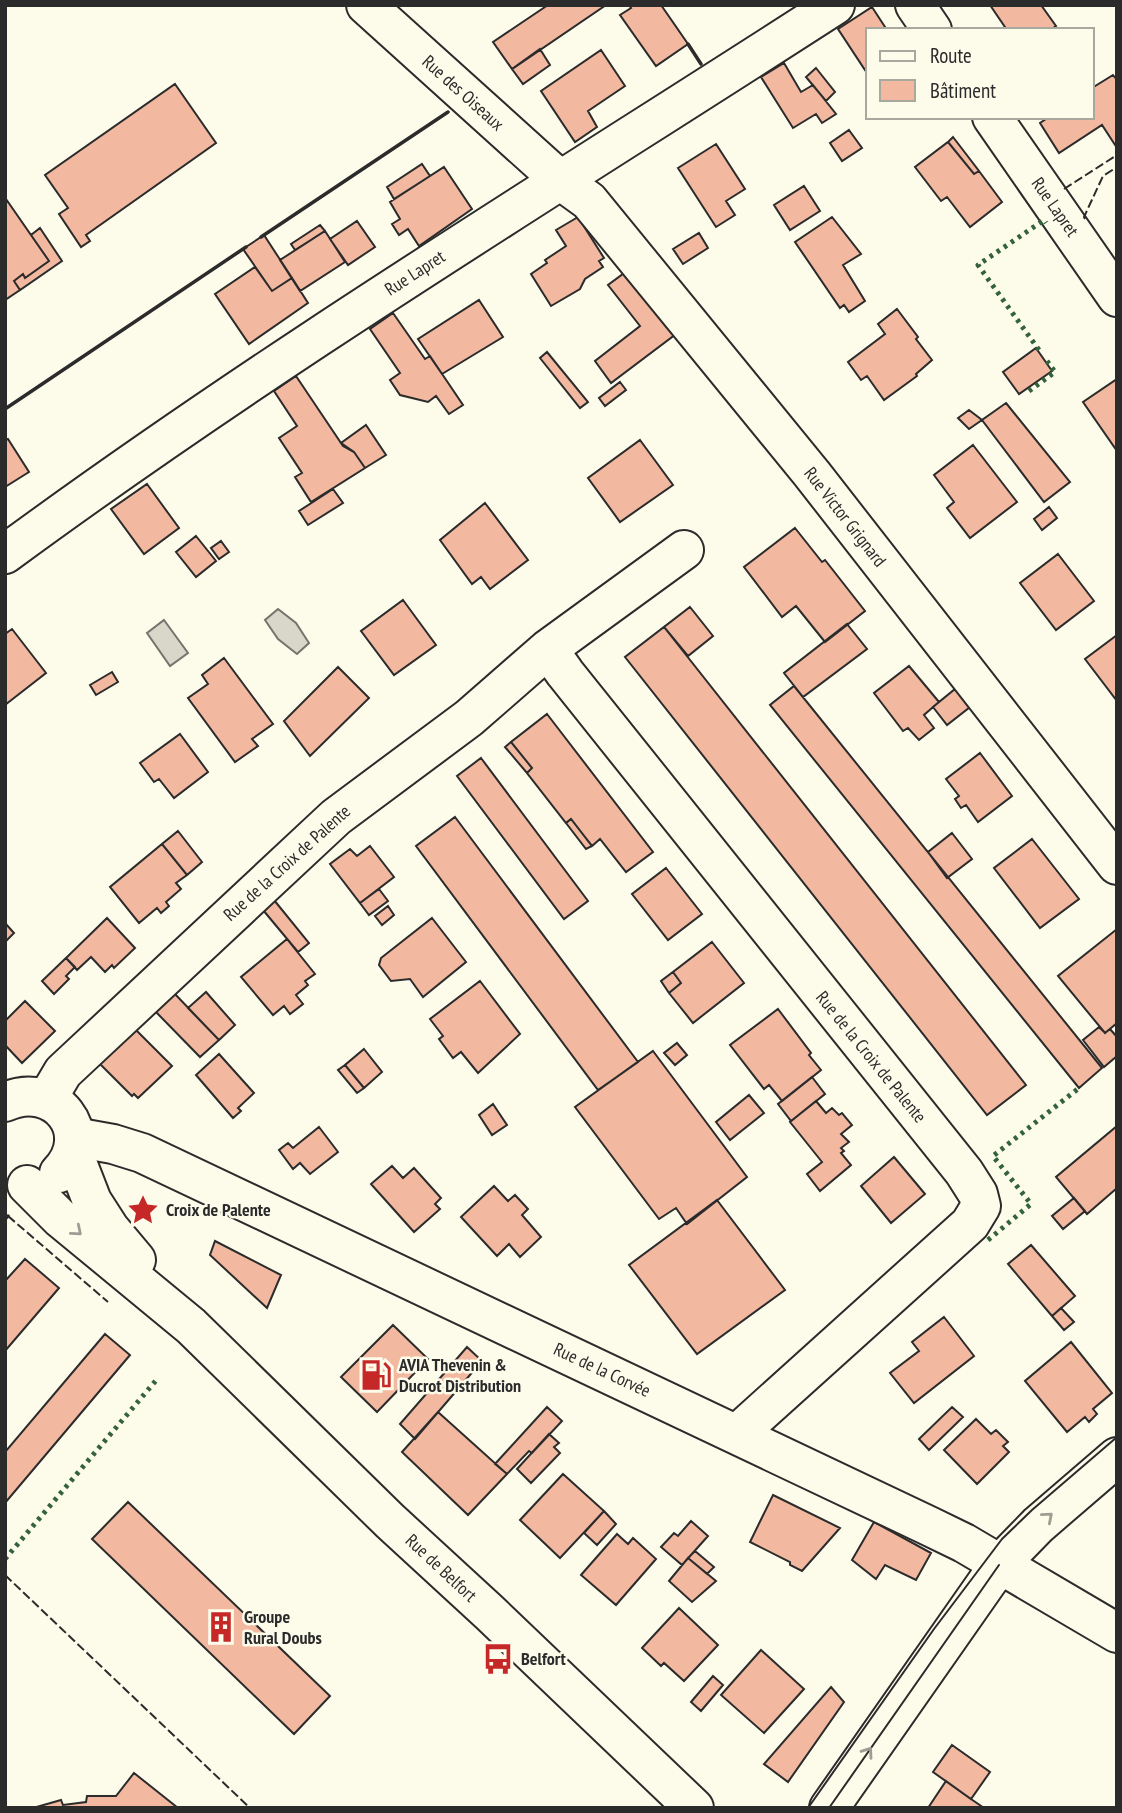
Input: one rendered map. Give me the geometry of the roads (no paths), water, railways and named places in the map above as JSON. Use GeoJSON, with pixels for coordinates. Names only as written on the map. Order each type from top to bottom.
{"type":"FeatureCollection","features":[{"type":"Feature","properties":{"kind":"street","name":"Rue des Oiseaux"},"geometry":{"type":"LineString","coordinates":[[366,5],[559,180]]}},
{"type":"Feature","properties":{"kind":"street","name":"Rue Lapret"},"geometry":{"type":"LineString","coordinates":[[5,554],[326,330],[835,5]]}},
{"type":"Feature","properties":{"kind":"street"},"geometry":{"type":"LineString","coordinates":[[915,5],[931,28]]}},
{"type":"Feature","properties":{"kind":"street","name":"Rue Lapret"},"geometry":{"type":"LineString","coordinates":[[993,119],[1117,297]]}},
{"type":"Feature","properties":{"kind":"street","name":"Rue Victor Grignard"},"geometry":{"type":"LineString","coordinates":[[559,180],[589,201],[769,421],[1117,865]]}},
{"type":"Feature","properties":{"kind":"street","name":"Rue de la Croix de Palente"},"geometry":{"type":"LineString","coordinates":[[18,1098],[63,1072],[336,817],[468,718],[548,649],[684,550]]}},
{"type":"Feature","properties":{"kind":"street","name":"Rue de la Croix de Palente"},"geometry":{"type":"LineString","coordinates":[[548,649],[964,1172],[978,1194],[981,1206],[970,1224],[737,1434]]}},
{"type":"Feature","properties":{"kind":"street","name":"Rue de Belfort"},"geometry":{"type":"LineString","coordinates":[[18,1098],[57,1105],[66,1114],[72,1125],[73,1144],[92,1201],[110,1229],[191,1326]]}},
{"type":"Feature","properties":{"kind":"street"},"geometry":{"type":"LineString","coordinates":[[16,1181],[42,1183],[55,1177],[66,1166],[73,1144]]}},
{"type":"Feature","properties":{"kind":"street","name":"Rue de la Corvée"},"geometry":{"type":"LineString","coordinates":[[73,1144],[113,1144],[142,1153],[964,1543],[1117,1633]]}},
{"type":"Feature","properties":{"kind":"street","name":"Rue de Belfort"},"geometry":{"type":"LineString","coordinates":[[16,1181],[191,1326],[390,1521],[694,1808]]}},
{"type":"Feature","properties":{"kind":"street"},"geometry":{"type":"LineString","coordinates":[[829,1808],[999,1565],[1038,1525],[1117,1457]]}},
{"type":"Feature","properties":{"kind":"tram line"},"geometry":{"type":"LineString","coordinates":[[808,1808],[934,1629],[1002,1539],[1117,1437]]}},
{"type":"Feature","properties":{"kind":"tram line"},"geometry":{"type":"LineString","coordinates":[[829,1808],[999,1565]]}},
{"type":"Feature","properties":{"kind":"place","name":"Croix de Palente"},"geometry":{"type":"Point","coordinates":[143,1210]}},
{"type":"Feature","properties":{"kind":"place","name":"AVIA Thevenin & Ducrot Distribution"},"geometry":{"type":"Point","coordinates":[376,1375]}},
{"type":"Feature","properties":{"kind":"place","name":"Groupe Rural Doubs"},"geometry":{"type":"Point","coordinates":[221,1627]}},
{"type":"Feature","properties":{"kind":"place","name":"Belfort"},"geometry":{"type":"Point","coordinates":[498,1659]}}]}
